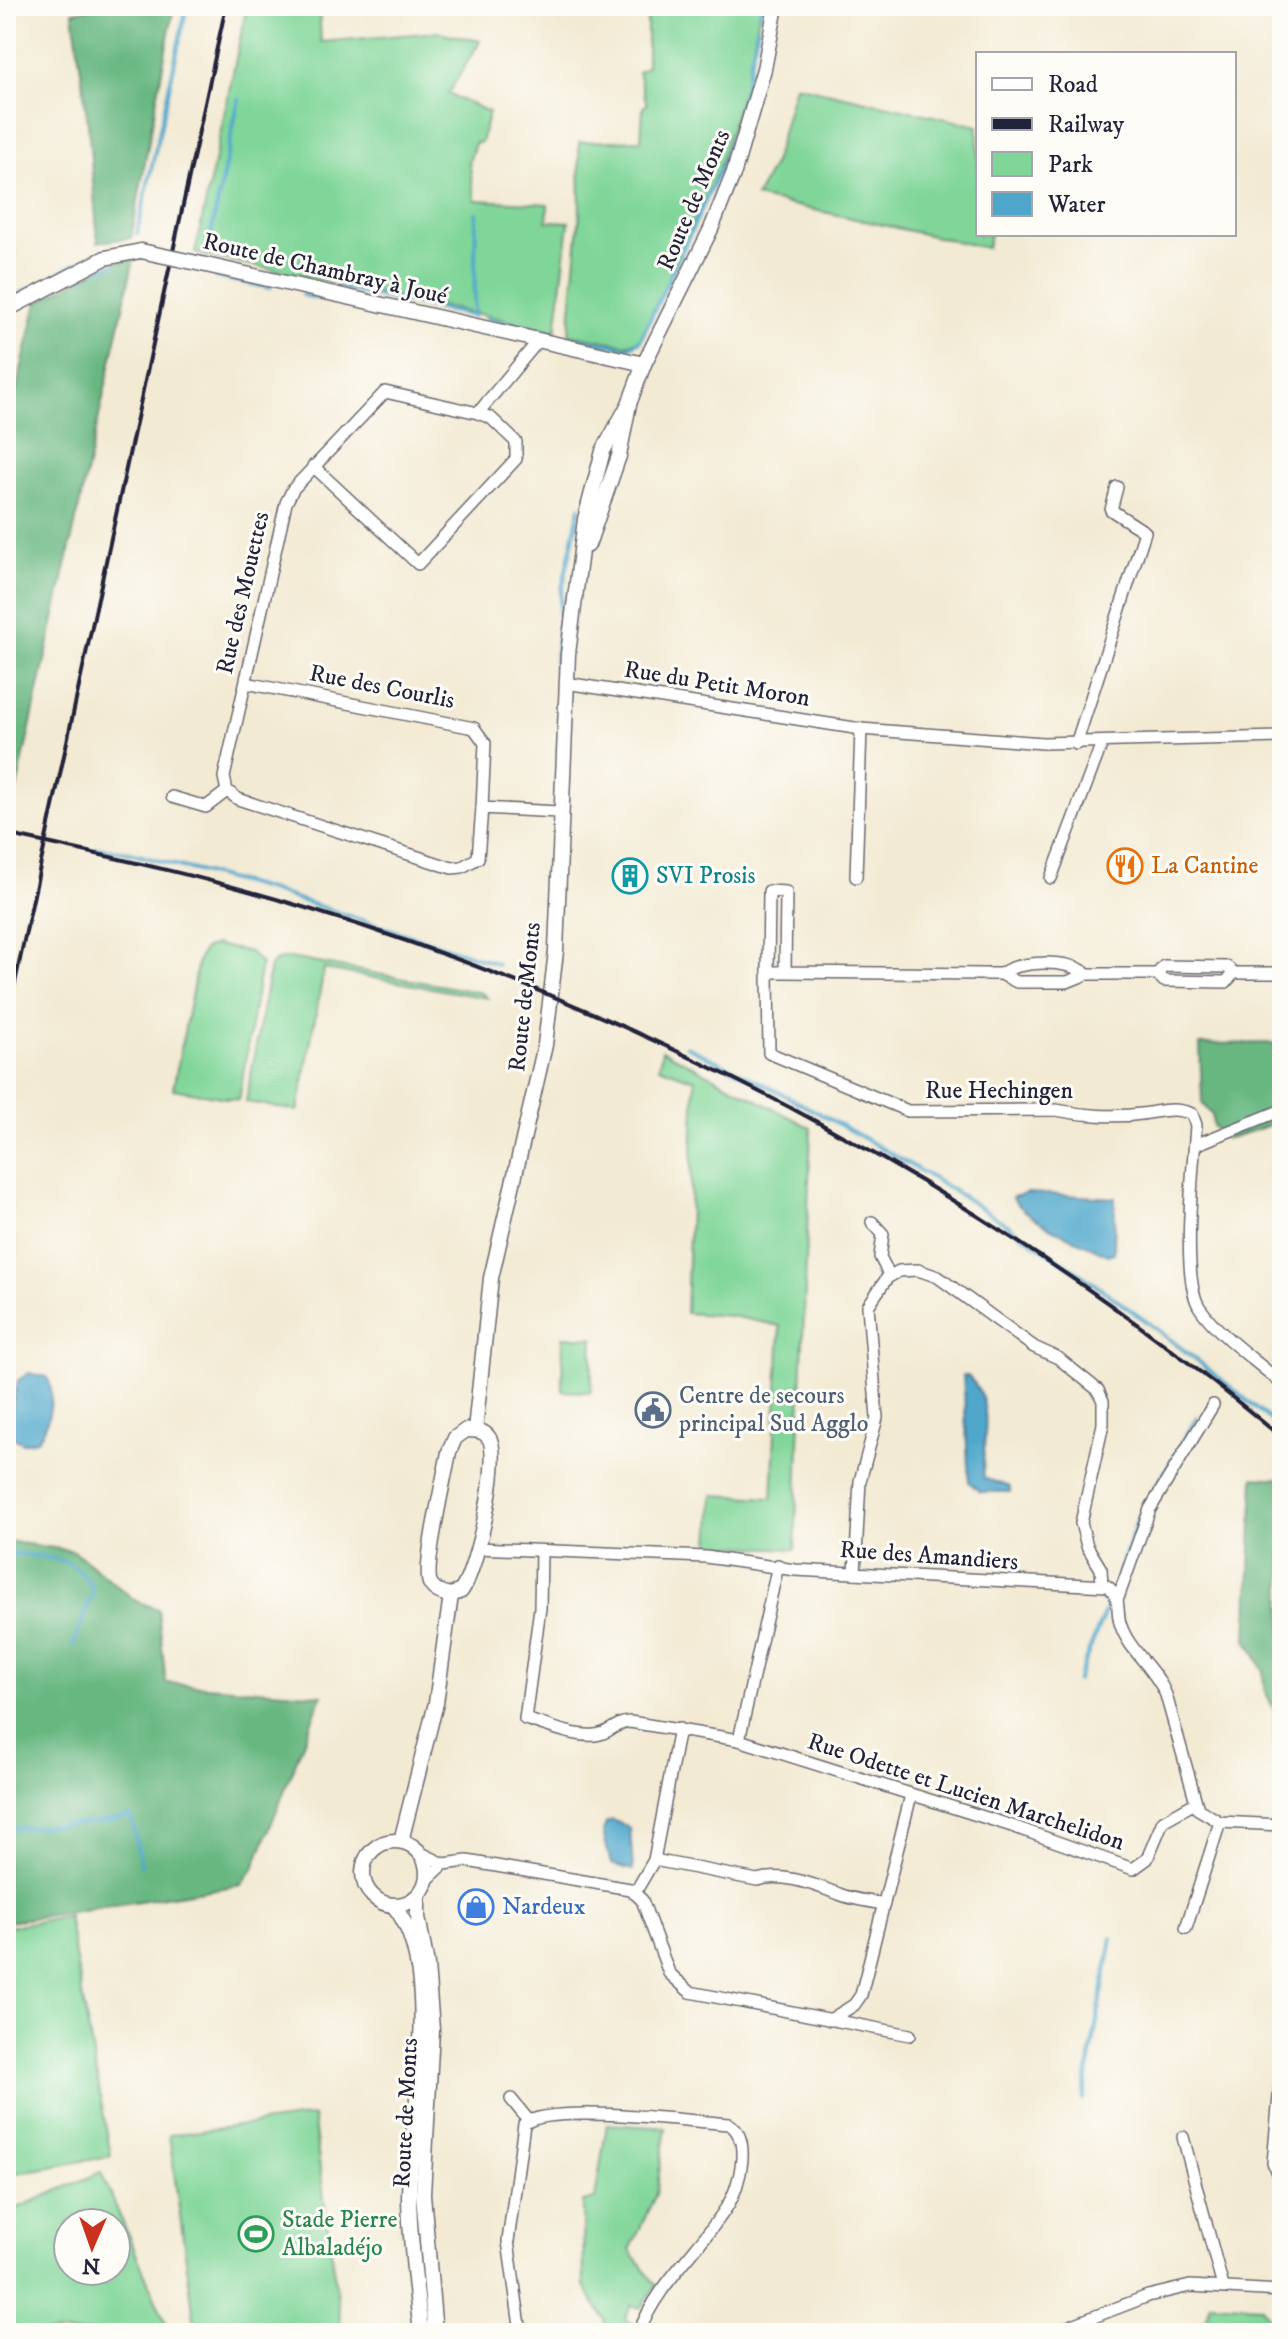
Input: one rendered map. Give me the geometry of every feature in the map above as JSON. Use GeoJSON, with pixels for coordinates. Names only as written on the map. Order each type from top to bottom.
{"type":"FeatureCollection","features":[{"type":"Feature","properties":{"kind":"main road","name":"Route de Monts"},"geometry":{"type":"LineString","coordinates":[[475,1430],[491,1278],[545,1045],[556,951],[566,683],[582,565],[619,456],[629,404],[644,364],[711,229],[734,172],[764,69],[776,6]]}},
{"type":"Feature","properties":{"kind":"main road","name":"Route de Chambray à Joué"},"geometry":{"type":"LineString","coordinates":[[6,310],[105,258],[141,251],[644,364]]}},
{"type":"Feature","properties":{"kind":"main road"},"geometry":{"type":"LineString","coordinates":[[475,1430],[484,1433],[492,1446],[493,1467],[477,1548],[469,1582],[461,1591],[451,1595],[436,1590],[430,1582],[429,1562],[451,1443],[458,1434],[475,1430]]}},
{"type":"Feature","properties":{"kind":"main road"},"geometry":{"type":"LineString","coordinates":[[401,1841],[436,1703],[451,1595]]}},
{"type":"Feature","properties":{"kind":"main road"},"geometry":{"type":"LineString","coordinates":[[401,1841],[421,1853],[427,1868],[427,1880],[418,1896],[393,1905],[373,1896],[363,1878],[363,1868],[366,1858],[381,1844],[401,1841]]}},
{"type":"Feature","properties":{"kind":"main road","name":"Route de Monts"},"geometry":{"type":"LineString","coordinates":[[418,1896],[432,2030],[423,2194],[435,2333]]}},
{"type":"Feature","properties":{"kind":"main road","name":"Route de Monts"},"geometry":{"type":"LineString","coordinates":[[393,1905],[409,1937],[420,2011],[420,2075],[409,2195],[421,2333]]}},
{"type":"Feature","properties":{"kind":"street"},"geometry":{"type":"LineString","coordinates":[[313,466],[418,564],[516,459],[516,442],[491,418],[478,413],[539,340]]}},
{"type":"Feature","properties":{"kind":"street","name":"Rue des Mouettes"},"geometry":{"type":"LineString","coordinates":[[227,791],[224,777],[288,496],[385,392],[478,413]]}},
{"type":"Feature","properties":{"kind":"street"},"geometry":{"type":"LineString","coordinates":[[1076,744],[1145,532],[1111,510],[1117,487]]}},
{"type":"Feature","properties":{"kind":"street","name":"Rue des Courlis"},"geometry":{"type":"LineString","coordinates":[[246,683],[474,728],[485,743],[482,808]]}},
{"type":"Feature","properties":{"kind":"street","name":"Rue du Petit Moron"},"geometry":{"type":"LineString","coordinates":[[566,683],[861,729],[1076,744],[1282,737]]}},
{"type":"Feature","properties":{"kind":"street"},"geometry":{"type":"LineString","coordinates":[[856,877],[861,729]]}},
{"type":"Feature","properties":{"kind":"street"},"geometry":{"type":"LineString","coordinates":[[1051,878],[1102,743]]}},
{"type":"Feature","properties":{"kind":"street"},"geometry":{"type":"LineString","coordinates":[[172,797],[206,807],[227,791],[238,799],[452,868],[462,867],[478,858],[482,808],[559,812]]}},
{"type":"Feature","properties":{"kind":"street","name":"Rue Hechingen"},"geometry":{"type":"LineString","coordinates":[[785,972],[786,892],[769,891],[769,1053],[908,1111],[1026,1109],[1141,1114],[1158,1109],[1184,1111],[1192,1114],[1196,1125],[1195,1145]]}},
{"type":"Feature","properties":{"kind":"street"},"geometry":{"type":"LineString","coordinates":[[768,972],[1001,974],[1015,965],[1067,965],[1087,974],[1157,974],[1164,966],[1227,967],[1234,973],[1282,973]]}},
{"type":"Feature","properties":{"kind":"street"},"geometry":{"type":"LineString","coordinates":[[1282,1110],[1195,1145],[1191,1233],[1198,1304],[1282,1384]]}},
{"type":"Feature","properties":{"kind":"street"},"geometry":{"type":"LineString","coordinates":[[872,1222],[883,1234],[880,1257],[890,1276]]}},
{"type":"Feature","properties":{"kind":"street"},"geometry":{"type":"LineString","coordinates":[[855,1573],[860,1481],[876,1423],[878,1400],[867,1316],[871,1298],[890,1276],[912,1269],[933,1274],[1034,1347],[1058,1358],[1098,1390],[1104,1409],[1103,1424],[1081,1523],[1087,1546],[1101,1569],[1102,1585],[1110,1588],[1118,1598]]}},
{"type":"Feature","properties":{"kind":"street"},"geometry":{"type":"LineString","coordinates":[[1213,1405],[1150,1509],[1118,1598],[1123,1631],[1159,1678],[1195,1803],[1203,1815],[1220,1822],[1282,1825]]}},
{"type":"Feature","properties":{"kind":"street","name":"Rue des Amandiers"},"geometry":{"type":"LineString","coordinates":[[477,1548],[706,1557],[720,1562],[778,1565],[795,1570],[1033,1585],[1102,1585]]}},
{"type":"Feature","properties":{"kind":"street","name":"Rue Odette et Lucien Marchelidon"},"geometry":{"type":"LineString","coordinates":[[541,1551],[540,1608],[525,1719],[591,1736],[604,1734],[619,1722],[630,1722],[739,1740],[1012,1826],[1133,1869],[1141,1867],[1147,1859],[1163,1821],[1195,1803]]}},
{"type":"Feature","properties":{"kind":"street"},"geometry":{"type":"LineString","coordinates":[[739,1740],[778,1565]]}},
{"type":"Feature","properties":{"kind":"street"},"geometry":{"type":"LineString","coordinates":[[636,1891],[654,1860],[679,1729]]}},
{"type":"Feature","properties":{"kind":"street"},"geometry":{"type":"LineString","coordinates":[[830,2020],[854,2005],[861,1995],[911,1795]]}},
{"type":"Feature","properties":{"kind":"street"},"geometry":{"type":"LineString","coordinates":[[1186,1928],[1220,1822]]}},
{"type":"Feature","properties":{"kind":"street"},"geometry":{"type":"LineString","coordinates":[[421,1853],[444,1864],[473,1861],[636,1891]]}},
{"type":"Feature","properties":{"kind":"street"},"geometry":{"type":"LineString","coordinates":[[654,1860],[757,1880],[770,1876],[825,1887],[839,1894],[884,1904]]}},
{"type":"Feature","properties":{"kind":"street"},"geometry":{"type":"LineString","coordinates":[[427,1880],[444,1864]]}},
{"type":"Feature","properties":{"kind":"street"},"geometry":{"type":"LineString","coordinates":[[636,1891],[669,1973],[690,1992],[910,2035]]}},
{"type":"Feature","properties":{"kind":"street"},"geometry":{"type":"LineString","coordinates":[[1282,2063],[1273,2163],[1282,2186]]}},
{"type":"Feature","properties":{"kind":"street"},"geometry":{"type":"LineString","coordinates":[[511,2099],[529,2121]]}},
{"type":"Feature","properties":{"kind":"street"},"geometry":{"type":"LineString","coordinates":[[529,2121],[579,2114],[729,2124],[739,2133],[740,2157],[734,2192],[650,2308],[639,2333]]}},
{"type":"Feature","properties":{"kind":"street"},"geometry":{"type":"LineString","coordinates":[[521,2333],[508,2241],[520,2138],[529,2121]]}},
{"type":"Feature","properties":{"kind":"street"},"geometry":{"type":"LineString","coordinates":[[1183,2137],[1223,2287]]}},
{"type":"Feature","properties":{"kind":"street"},"geometry":{"type":"LineString","coordinates":[[1052,2333],[1171,2289],[1223,2287],[1282,2291]]}},
{"type":"Feature","properties":{"kind":"green space"},"geometry":{"type":"Polygon","coordinates":[[[104,6],[174,6],[131,238],[98,242],[88,123],[73,12],[104,6]]]}},
{"type":"Feature","properties":{"kind":"green space"},"geometry":{"type":"Polygon","coordinates":[[[247,6],[319,6],[321,42],[438,32],[480,41],[448,94],[489,112],[481,142],[475,143],[469,162],[475,200],[548,204],[547,221],[569,222],[556,331],[195,253],[247,6]]]}},
{"type":"Feature","properties":{"kind":"green space"},"geometry":{"type":"Polygon","coordinates":[[[647,6],[761,6],[746,80],[718,170],[640,340],[626,345],[569,334],[580,212],[579,142],[641,140],[643,107],[647,105],[638,72],[647,66],[647,6]]]}},
{"type":"Feature","properties":{"kind":"green space"},"geometry":{"type":"Polygon","coordinates":[[[795,85],[976,126],[976,236],[990,236],[987,248],[756,197],[774,163],[795,85]]]}},
{"type":"Feature","properties":{"kind":"green space"},"geometry":{"type":"Polygon","coordinates":[[[134,258],[9,823],[6,823],[6,433],[37,303],[102,267],[134,258]]]}},
{"type":"Feature","properties":{"kind":"green space"},"geometry":{"type":"Polygon","coordinates":[[[215,945],[250,952],[261,964],[239,1100],[173,1089],[198,961],[204,949],[215,945]]]}},
{"type":"Feature","properties":{"kind":"green space"},"geometry":{"type":"Polygon","coordinates":[[[290,958],[482,993],[487,998],[324,969],[298,1111],[246,1102],[270,966],[277,960],[290,958]]]}},
{"type":"Feature","properties":{"kind":"green space"},"geometry":{"type":"Polygon","coordinates":[[[1282,1043],[1282,1122],[1226,1139],[1213,1126],[1212,1115],[1202,1103],[1200,1044],[1282,1043]]]}},
{"type":"Feature","properties":{"kind":"green space"},"geometry":{"type":"Polygon","coordinates":[[[662,1050],[811,1128],[795,1549],[710,1545],[713,1495],[772,1498],[780,1326],[732,1316],[686,1313],[695,1080],[659,1067],[662,1050]]]}},
{"type":"Feature","properties":{"kind":"green space"},"geometry":{"type":"Polygon","coordinates":[[[563,1337],[593,1338],[591,1392],[562,1391],[563,1337]]]}},
{"type":"Feature","properties":{"kind":"green space"},"geometry":{"type":"Polygon","coordinates":[[[1254,1477],[1282,1479],[1282,1769],[1275,1768],[1274,1710],[1264,1689],[1263,1670],[1247,1639],[1254,1477]]]}},
{"type":"Feature","properties":{"kind":"green space"},"geometry":{"type":"Polygon","coordinates":[[[6,1541],[74,1551],[136,1601],[158,1609],[166,1683],[322,1695],[254,1868],[241,1885],[6,1922],[6,1541]]]}},
{"type":"Feature","properties":{"kind":"green space"},"geometry":{"type":"Polygon","coordinates":[[[68,1916],[111,2156],[6,2175],[6,1927],[68,1916]]]}},
{"type":"Feature","properties":{"kind":"green space","name":"Stade Pierre Albaladéjo"},"geometry":{"type":"Polygon","coordinates":[[[313,2116],[342,2333],[196,2333],[169,2135],[313,2116]]]}},
{"type":"Feature","properties":{"kind":"green space"},"geometry":{"type":"Polygon","coordinates":[[[607,2124],[666,2128],[656,2194],[630,2250],[656,2285],[641,2308],[631,2305],[625,2320],[634,2324],[632,2333],[607,2333],[605,2320],[584,2286],[583,2202],[595,2199],[607,2124]]]}},
{"type":"Feature","properties":{"kind":"green space"},"geometry":{"type":"Polygon","coordinates":[[[101,2172],[116,2207],[52,2207],[52,2287],[132,2287],[132,2244],[170,2333],[17,2333],[6,2307],[6,2213],[101,2172]]]}},
{"type":"Feature","properties":{"kind":"green space"},"geometry":{"type":"Polygon","coordinates":[[[1211,2303],[1260,2306],[1282,2333],[1201,2333],[1211,2303]]]}},
{"type":"Feature","properties":{"kind":"water"},"geometry":{"type":"Polygon","coordinates":[[[1028,1193],[1115,1198],[1114,1253],[1108,1255],[1030,1215],[1012,1197],[1028,1193]]]}},
{"type":"Feature","properties":{"kind":"water"},"geometry":{"type":"Polygon","coordinates":[[[29,1373],[47,1377],[51,1400],[41,1434],[37,1440],[23,1443],[14,1438],[9,1424],[18,1380],[29,1373]]]}},
{"type":"Feature","properties":{"kind":"water"},"geometry":{"type":"Polygon","coordinates":[[[963,1375],[967,1375],[977,1387],[985,1412],[984,1478],[1010,1487],[1010,1492],[980,1492],[969,1482],[963,1375]]]}},
{"type":"Feature","properties":{"kind":"water"},"geometry":{"type":"Polygon","coordinates":[[[612,1820],[630,1828],[633,1870],[611,1864],[603,1832],[606,1823],[612,1820]]]}},
{"type":"Feature","properties":{"kind":"waterway"},"geometry":{"type":"LineString","coordinates":[[137,234],[187,6]]}},
{"type":"Feature","properties":{"kind":"waterway"},"geometry":{"type":"LineString","coordinates":[[760,15],[762,6]]}},
{"type":"Feature","properties":{"kind":"waterway"},"geometry":{"type":"LineString","coordinates":[[572,338],[627,348],[640,341],[724,161],[738,119],[758,27]]}},
{"type":"Feature","properties":{"kind":"waterway"},"geometry":{"type":"LineString","coordinates":[[207,253],[239,99]]}},
{"type":"Feature","properties":{"kind":"waterway"},"geometry":{"type":"LineString","coordinates":[[339,288],[474,316],[476,213]]}},
{"type":"Feature","properties":{"kind":"waterway"},"geometry":{"type":"LineString","coordinates":[[6,301],[80,262]]}},
{"type":"Feature","properties":{"kind":"waterway"},"geometry":{"type":"LineString","coordinates":[[98,269],[115,264]]}},
{"type":"Feature","properties":{"kind":"waterway"},"geometry":{"type":"LineString","coordinates":[[216,277],[270,288]]}},
{"type":"Feature","properties":{"kind":"waterway"},"geometry":{"type":"LineString","coordinates":[[302,295],[383,312]]}},
{"type":"Feature","properties":{"kind":"waterway"},"geometry":{"type":"LineString","coordinates":[[487,319],[552,333]]}},
{"type":"Feature","properties":{"kind":"waterway"},"geometry":{"type":"LineString","coordinates":[[555,666],[561,594],[580,507]]}},
{"type":"Feature","properties":{"kind":"waterway"},"geometry":{"type":"LineString","coordinates":[[96,848],[126,852],[269,890],[497,964]]}},
{"type":"Feature","properties":{"kind":"waterway"},"geometry":{"type":"LineString","coordinates":[[686,1046],[844,1127],[997,1218],[1143,1319],[1282,1430]]}},
{"type":"Feature","properties":{"kind":"waterway"},"geometry":{"type":"LineString","coordinates":[[1118,1576],[1138,1518],[1197,1417]]}},
{"type":"Feature","properties":{"kind":"waterway"},"geometry":{"type":"LineString","coordinates":[[6,1553],[57,1559],[68,1563],[86,1579],[93,1591],[73,1646]]}},
{"type":"Feature","properties":{"kind":"waterway"},"geometry":{"type":"LineString","coordinates":[[1077,1681],[1109,1601]]}},
{"type":"Feature","properties":{"kind":"waterway"},"geometry":{"type":"LineString","coordinates":[[6,1829],[101,1822],[131,1816],[141,1865]]}},
{"type":"Feature","properties":{"kind":"waterway"},"geometry":{"type":"LineString","coordinates":[[1083,2099],[1112,1938]]}},
{"type":"Feature","properties":{"kind":"railway"},"geometry":{"type":"LineString","coordinates":[[6,1024],[226,6]]}},
{"type":"Feature","properties":{"kind":"railway"},"geometry":{"type":"LineString","coordinates":[[6,834],[194,877],[306,908],[439,952],[569,1003],[696,1060],[821,1124],[941,1193],[1059,1269],[1172,1351],[1282,1438]]}},
{"type":"Feature","properties":{"kind":"place","name":"La Cantine"},"geometry":{"type":"Point","coordinates":[1125,866]}},
{"type":"Feature","properties":{"kind":"place","name":"SVI Prosis"},"geometry":{"type":"Point","coordinates":[630,876]}},
{"type":"Feature","properties":{"kind":"place","name":"Centre de secours principal Sud Agglo"},"geometry":{"type":"Point","coordinates":[653,1410]}},
{"type":"Feature","properties":{"kind":"place","name":"Nardeux"},"geometry":{"type":"Point","coordinates":[476,1907]}},
{"type":"Feature","properties":{"kind":"place","name":"Stade Pierre Albaladéjo"},"geometry":{"type":"Point","coordinates":[256,2234]}}]}
